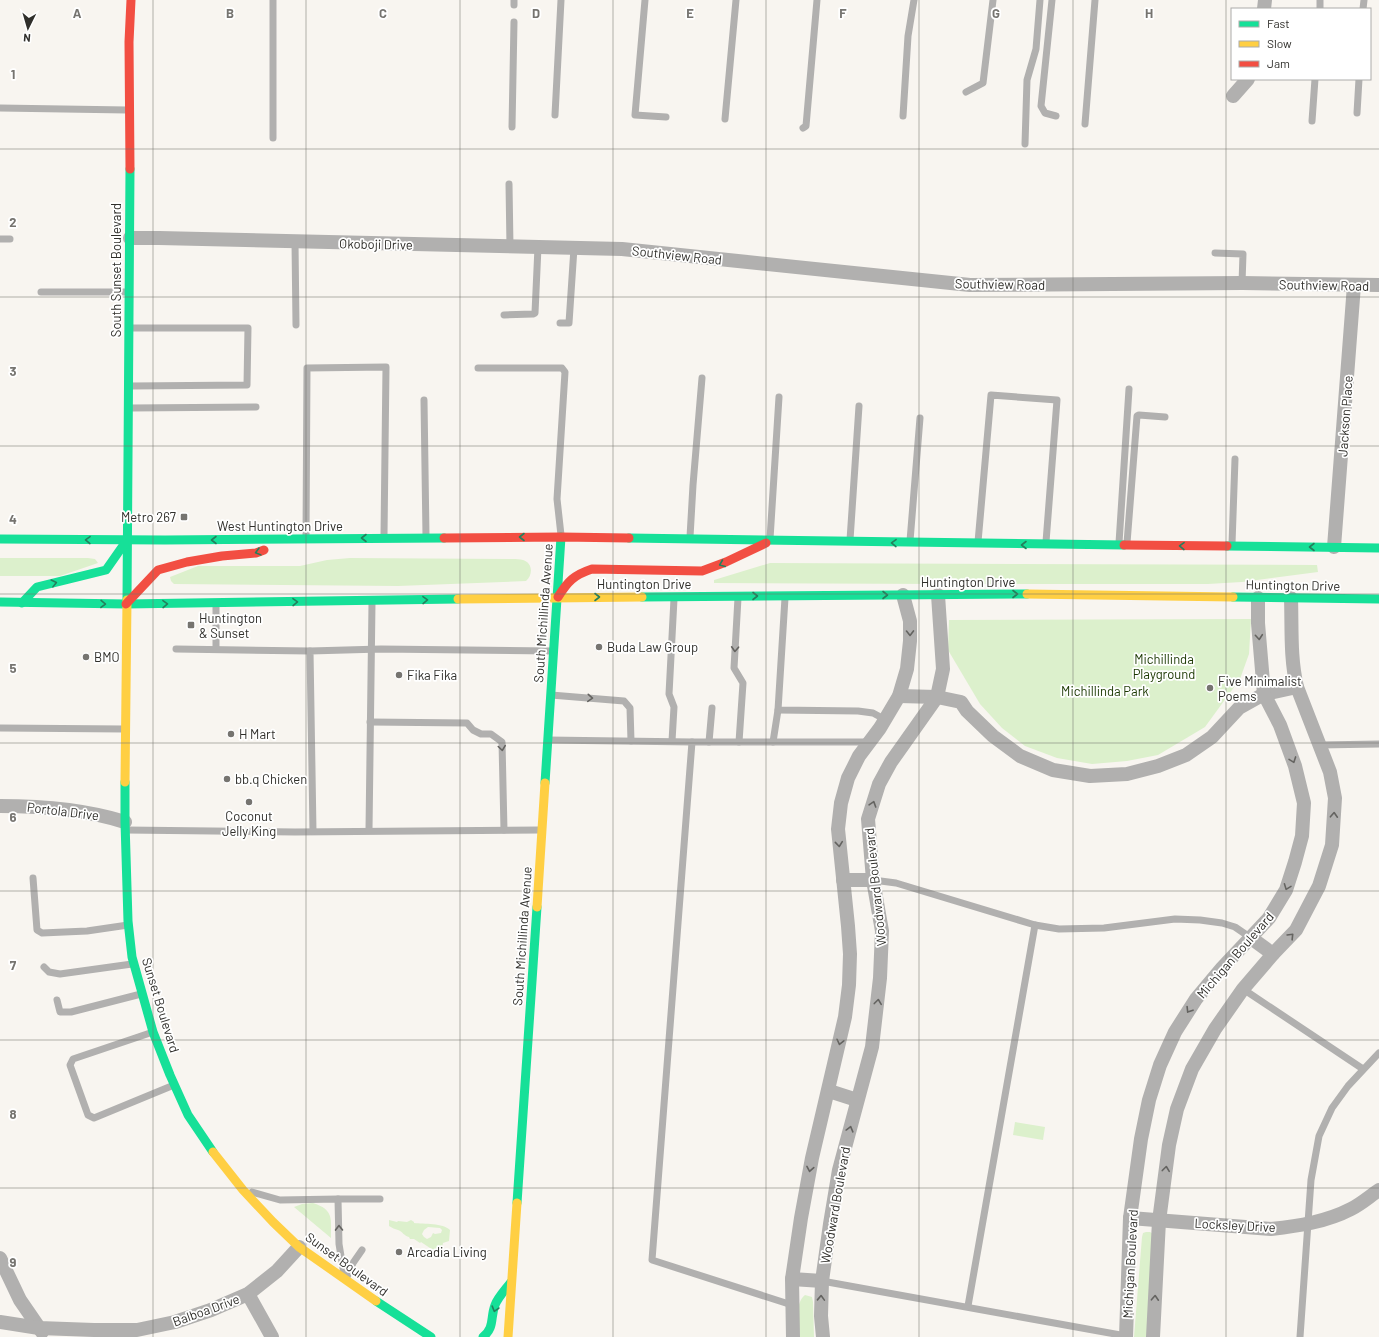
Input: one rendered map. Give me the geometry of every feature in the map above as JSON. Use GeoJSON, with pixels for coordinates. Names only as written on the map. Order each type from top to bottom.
{"type":"FeatureCollection","features":[{"type":"Feature","properties":{"kind":"main road","name":"South Sunset Boulevard"},"geometry":{"type":"LineString","coordinates":[[127,540],[131,0]]}},
{"type":"Feature","properties":{"kind":"main road"},"geometry":{"type":"LineString","coordinates":[[561,537],[1046,545],[1379,548]]}},
{"type":"Feature","properties":{"kind":"main road","name":"West Huntington Drive"},"geometry":{"type":"LineString","coordinates":[[0,539],[127,540],[561,537]]}},
{"type":"Feature","properties":{"kind":"main road","name":"South Michillinda Avenue"},"geometry":{"type":"LineString","coordinates":[[508,1337],[561,537]]}},
{"type":"Feature","properties":{"kind":"main road"},"geometry":{"type":"LineString","coordinates":[[126,604],[158,570],[187,562],[222,556],[256,553],[295,539]]}},
{"type":"Feature","properties":{"kind":"main road"},"geometry":{"type":"LineString","coordinates":[[22,602],[37,587],[106,570],[127,540]]}},
{"type":"Feature","properties":{"kind":"main road","name":"Sunset Boulevard"},"geometry":{"type":"LineString","coordinates":[[127,540],[125,881],[128,925],[134,963],[153,1032],[174,1084],[192,1121],[212,1151],[243,1190],[299,1247],[345,1281],[429,1336]]}},
{"type":"Feature","properties":{"kind":"main road"},"geometry":{"type":"LineString","coordinates":[[0,602],[126,604],[558,597],[569,580],[577,574],[592,569],[702,571],[726,562],[770,541]]}},
{"type":"Feature","properties":{"kind":"main road","name":"Huntington Drive"},"geometry":{"type":"LineString","coordinates":[[558,597],[1039,594],[1379,599]]}},
{"type":"Feature","properties":{"kind":"main road"},"geometry":{"type":"LineString","coordinates":[[483,1337],[488,1333],[492,1323],[494,1306],[511,1282]]}},
{"type":"Feature","properties":{"kind":"main road"},"geometry":{"type":"LineString","coordinates":[[429,1336],[442,1337]]}},
{"type":"Feature","properties":{"kind":"street"},"geometry":{"type":"LineString","coordinates":[[1233,96],[1247,80]]}},
{"type":"Feature","properties":{"kind":"street","name":"Okoboji Drive"},"geometry":{"type":"LineString","coordinates":[[130,238],[622,249]]}},
{"type":"Feature","properties":{"kind":"street","name":"Southview Road"},"geometry":{"type":"LineString","coordinates":[[622,249],[970,285],[1242,283],[1379,286]]}},
{"type":"Feature","properties":{"kind":"street","name":"Jackson Place"},"geometry":{"type":"LineString","coordinates":[[1334,548],[1354,285]]}},
{"type":"Feature","properties":{"kind":"street"},"geometry":{"type":"LineString","coordinates":[[793,1337],[792,1279],[801,1218],[812,1158],[829,1091],[845,1017],[849,985],[848,933],[838,829],[840,803],[848,778],[859,756],[880,728],[898,696],[907,669],[910,621],[903,595]]}},
{"type":"Feature","properties":{"kind":"street","name":"Woodward Boulevard"},"geometry":{"type":"LineString","coordinates":[[823,1337],[821,1316],[822,1281],[830,1224],[839,1170],[872,1047],[880,978],[882,931],[873,880],[868,819],[879,784],[891,762],[936,698],[943,670],[938,595]]}},
{"type":"Feature","properties":{"kind":"street","name":"Michigan Boulevard"},"geometry":{"type":"LineString","coordinates":[[1126,1336],[1130,1218],[1141,1139],[1149,1100],[1160,1065],[1175,1032],[1196,999],[1222,968],[1269,918],[1286,890],[1296,862],[1302,836],[1304,803],[1295,766],[1280,724],[1264,694],[1258,623],[1258,598]]}},
{"type":"Feature","properties":{"kind":"street","name":"Michigan Boulevard"},"geometry":{"type":"LineString","coordinates":[[1153,1337],[1159,1220],[1169,1145],[1177,1109],[1189,1076],[1215,1029],[1243,989],[1296,930],[1319,886],[1332,845],[1335,798],[1330,772],[1297,687],[1292,649],[1291,598]]}},
{"type":"Feature","properties":{"kind":"street"},"geometry":{"type":"LineString","coordinates":[[898,696],[936,698],[961,702],[967,711],[993,736],[1020,756],[1053,770],[1090,776],[1127,774],[1158,766],[1186,755],[1212,737],[1239,708],[1264,694],[1297,687]]}},
{"type":"Feature","properties":{"kind":"street","name":"Portola Drive"},"geometry":{"type":"LineString","coordinates":[[0,806],[34,806],[71,810],[103,816],[125,826]]}},
{"type":"Feature","properties":{"kind":"street"},"geometry":{"type":"LineString","coordinates":[[843,880],[873,880]]}},
{"type":"Feature","properties":{"kind":"street"},"geometry":{"type":"LineString","coordinates":[[1251,938],[1273,954]]}},
{"type":"Feature","properties":{"kind":"street"},"geometry":{"type":"LineString","coordinates":[[829,1091],[857,1100]]}},
{"type":"Feature","properties":{"kind":"street","name":"Locksley Drive"},"geometry":{"type":"LineString","coordinates":[[1130,1218],[1271,1229],[1309,1224],[1352,1209],[1379,1190]]}},
{"type":"Feature","properties":{"kind":"street","name":"Balboa Drive"},"geometry":{"type":"LineString","coordinates":[[0,1322],[42,1333],[137,1330],[175,1322],[211,1310],[248,1294],[277,1271],[299,1247]]}},
{"type":"Feature","properties":{"kind":"street"},"geometry":{"type":"LineString","coordinates":[[0,1258],[20,1300],[42,1333]]}},
{"type":"Feature","properties":{"kind":"street"},"geometry":{"type":"LineString","coordinates":[[792,1279],[822,1281]]}},
{"type":"Feature","properties":{"kind":"street"},"geometry":{"type":"LineString","coordinates":[[248,1294],[272,1337]]}},
{"type":"Feature","properties":{"kind":"lane"},"geometry":{"type":"LineString","coordinates":[[273,0],[273,138]]}},
{"type":"Feature","properties":{"kind":"lane"},"geometry":{"type":"LineString","coordinates":[[555,115],[561,0]]}},
{"type":"Feature","properties":{"kind":"lane"},"geometry":{"type":"LineString","coordinates":[[645,0],[635,115],[666,117]]}},
{"type":"Feature","properties":{"kind":"lane"},"geometry":{"type":"LineString","coordinates":[[725,119],[736,0]]}},
{"type":"Feature","properties":{"kind":"lane"},"geometry":{"type":"LineString","coordinates":[[803,128],[806,126],[817,0]]}},
{"type":"Feature","properties":{"kind":"lane"},"geometry":{"type":"LineString","coordinates":[[903,116],[908,36],[914,0]]}},
{"type":"Feature","properties":{"kind":"lane"},"geometry":{"type":"LineString","coordinates":[[966,92],[984,83],[993,0]]}},
{"type":"Feature","properties":{"kind":"lane"},"geometry":{"type":"LineString","coordinates":[[1026,144],[1026,80],[1036,49],[1040,0]]}},
{"type":"Feature","properties":{"kind":"lane"},"geometry":{"type":"LineString","coordinates":[[1052,0],[1041,106],[1045,113],[1056,116]]}},
{"type":"Feature","properties":{"kind":"lane"},"geometry":{"type":"LineString","coordinates":[[1086,124],[1094,0]]}},
{"type":"Feature","properties":{"kind":"lane"},"geometry":{"type":"LineString","coordinates":[[512,127],[514,22]]}},
{"type":"Feature","properties":{"kind":"lane"},"geometry":{"type":"LineString","coordinates":[[1312,121],[1315,80]]}},
{"type":"Feature","properties":{"kind":"lane"},"geometry":{"type":"LineString","coordinates":[[1357,113],[1359,80]]}},
{"type":"Feature","properties":{"kind":"lane"},"geometry":{"type":"LineString","coordinates":[[0,108],[130,110]]}},
{"type":"Feature","properties":{"kind":"lane"},"geometry":{"type":"LineString","coordinates":[[509,184],[510,247]]}},
{"type":"Feature","properties":{"kind":"lane"},"geometry":{"type":"LineString","coordinates":[[0,239],[10,239]]}},
{"type":"Feature","properties":{"kind":"lane"},"geometry":{"type":"LineString","coordinates":[[295,242],[296,325]]}},
{"type":"Feature","properties":{"kind":"lane"},"geometry":{"type":"LineString","coordinates":[[504,315],[535,313],[538,247]]}},
{"type":"Feature","properties":{"kind":"lane"},"geometry":{"type":"LineString","coordinates":[[560,323],[569,323],[574,248]]}},
{"type":"Feature","properties":{"kind":"lane"},"geometry":{"type":"LineString","coordinates":[[1215,253],[1243,254],[1242,283]]}},
{"type":"Feature","properties":{"kind":"lane"},"geometry":{"type":"LineString","coordinates":[[41,292],[129,292]]}},
{"type":"Feature","properties":{"kind":"lane"},"geometry":{"type":"LineString","coordinates":[[128,386],[247,385],[248,342],[248,328],[129,328]]}},
{"type":"Feature","properties":{"kind":"lane"},"geometry":{"type":"LineString","coordinates":[[306,539],[307,368],[386,366],[384,538]]}},
{"type":"Feature","properties":{"kind":"lane"},"geometry":{"type":"LineString","coordinates":[[478,368],[562,368],[565,372],[557,499],[561,537]]}},
{"type":"Feature","properties":{"kind":"lane"},"geometry":{"type":"LineString","coordinates":[[690,539],[702,378]]}},
{"type":"Feature","properties":{"kind":"lane"},"geometry":{"type":"LineString","coordinates":[[1123,545],[1129,389]]}},
{"type":"Feature","properties":{"kind":"lane"},"geometry":{"type":"LineString","coordinates":[[978,544],[991,395],[1057,400],[1046,545]]}},
{"type":"Feature","properties":{"kind":"lane"},"geometry":{"type":"LineString","coordinates":[[770,541],[779,397]]}},
{"type":"Feature","properties":{"kind":"lane"},"geometry":{"type":"LineString","coordinates":[[424,400],[426,538]]}},
{"type":"Feature","properties":{"kind":"lane"},"geometry":{"type":"LineString","coordinates":[[850,542],[858,406]]}},
{"type":"Feature","properties":{"kind":"lane"},"geometry":{"type":"LineString","coordinates":[[128,408],[256,407]]}},
{"type":"Feature","properties":{"kind":"lane"},"geometry":{"type":"LineString","coordinates":[[1123,545],[1137,416],[1166,417]]}},
{"type":"Feature","properties":{"kind":"lane"},"geometry":{"type":"LineString","coordinates":[[910,543],[920,418]]}},
{"type":"Feature","properties":{"kind":"lane"},"geometry":{"type":"LineString","coordinates":[[1232,547],[1235,459]]}},
{"type":"Feature","properties":{"kind":"lane"},"geometry":{"type":"LineString","coordinates":[[738,596],[734,668],[743,684],[739,742]]}},
{"type":"Feature","properties":{"kind":"lane"},"geometry":{"type":"LineString","coordinates":[[773,742],[778,710],[785,596]]}},
{"type":"Feature","properties":{"kind":"lane"},"geometry":{"type":"LineString","coordinates":[[672,742],[674,707],[669,694],[674,597]]}},
{"type":"Feature","properties":{"kind":"lane"},"geometry":{"type":"LineString","coordinates":[[369,830],[372,600]]}},
{"type":"Feature","properties":{"kind":"lane"},"geometry":{"type":"LineString","coordinates":[[216,603],[216,649]]}},
{"type":"Feature","properties":{"kind":"lane"},"geometry":{"type":"LineString","coordinates":[[176,649],[310,651],[371,649],[554,652]]}},
{"type":"Feature","properties":{"kind":"lane"},"geometry":{"type":"LineString","coordinates":[[310,651],[313,831]]}},
{"type":"Feature","properties":{"kind":"lane"},"geometry":{"type":"LineString","coordinates":[[551,696],[624,701],[630,708],[631,741]]}},
{"type":"Feature","properties":{"kind":"lane"},"geometry":{"type":"LineString","coordinates":[[709,742],[712,708]]}},
{"type":"Feature","properties":{"kind":"lane"},"geometry":{"type":"LineString","coordinates":[[778,710],[858,711],[873,714],[884,719]]}},
{"type":"Feature","properties":{"kind":"lane"},"geometry":{"type":"LineString","coordinates":[[370,722],[467,723],[472,730],[481,734],[491,734],[502,742],[504,830]]}},
{"type":"Feature","properties":{"kind":"lane"},"geometry":{"type":"LineString","coordinates":[[0,728],[125,729]]}},
{"type":"Feature","properties":{"kind":"lane"},"geometry":{"type":"LineString","coordinates":[[548,740],[672,742],[870,742]]}},
{"type":"Feature","properties":{"kind":"lane"},"geometry":{"type":"LineString","coordinates":[[692,742],[652,1260],[792,1305]]}},
{"type":"Feature","properties":{"kind":"lane"},"geometry":{"type":"LineString","coordinates":[[1319,745],[1379,744]]}},
{"type":"Feature","properties":{"kind":"lane"},"geometry":{"type":"LineString","coordinates":[[125,826],[313,831],[542,830]]}},
{"type":"Feature","properties":{"kind":"lane"},"geometry":{"type":"LineString","coordinates":[[33,878],[37,930],[42,933],[87,931],[128,925]]}},
{"type":"Feature","properties":{"kind":"lane"},"geometry":{"type":"LineString","coordinates":[[873,880],[896,883],[1035,925],[1059,929],[1104,928],[1175,919],[1200,920],[1222,923],[1235,927],[1251,938]]}},
{"type":"Feature","properties":{"kind":"lane"},"geometry":{"type":"LineString","coordinates":[[968,1306],[1035,925]]}},
{"type":"Feature","properties":{"kind":"lane"},"geometry":{"type":"LineString","coordinates":[[44,967],[49,972],[60,974],[134,963]]}},
{"type":"Feature","properties":{"kind":"lane"},"geometry":{"type":"LineString","coordinates":[[1243,989],[1363,1069]]}},
{"type":"Feature","properties":{"kind":"lane"},"geometry":{"type":"LineString","coordinates":[[57,1000],[60,1012],[71,1012],[142,994]]}},
{"type":"Feature","properties":{"kind":"lane"},"geometry":{"type":"LineString","coordinates":[[153,1032],[73,1059],[70,1065],[88,1115],[94,1118],[174,1084]]}},
{"type":"Feature","properties":{"kind":"lane"},"geometry":{"type":"LineString","coordinates":[[1300,1337],[1311,1180],[1319,1136],[1332,1108],[1363,1069],[1379,1053]]}},
{"type":"Feature","properties":{"kind":"lane"},"geometry":{"type":"LineString","coordinates":[[243,1190],[280,1200],[380,1199]]}},
{"type":"Feature","properties":{"kind":"lane"},"geometry":{"type":"LineString","coordinates":[[338,1199],[339,1244],[345,1281]]}},
{"type":"Feature","properties":{"kind":"lane"},"geometry":{"type":"LineString","coordinates":[[345,1281],[362,1250]]}},
{"type":"Feature","properties":{"kind":"lane"},"geometry":{"type":"LineString","coordinates":[[822,1281],[968,1306],[1126,1336]]}},
{"type":"Feature","properties":{"kind":"green space"},"geometry":{"type":"Polygon","coordinates":[[[0,558],[88,558],[95,559],[98,563],[60,576],[0,576],[0,558]]]}},
{"type":"Feature","properties":{"kind":"green space"},"geometry":{"type":"Polygon","coordinates":[[[350,558],[518,559],[529,564],[531,573],[526,581],[398,586],[174,584],[170,577],[198,566],[300,566],[327,560],[350,558]]]}},
{"type":"Feature","properties":{"kind":"green space"},"geometry":{"type":"Polygon","coordinates":[[[770,563],[1317,565],[1318,572],[1242,582],[1208,584],[714,583],[714,580],[770,563]]]}},
{"type":"Feature","properties":{"kind":"green space","name":"Michillinda Park"},"geometry":{"type":"Polygon","coordinates":[[[1251,619],[1249,654],[1240,679],[1205,727],[1158,755],[1127,761],[1092,764],[1057,758],[1025,746],[1002,728],[980,704],[948,650],[949,620],[1251,619]]]}},
{"type":"Feature","properties":{"kind":"green space"},"geometry":{"type":"Polygon","coordinates":[[[1015,1122],[1045,1127],[1043,1140],[1013,1135],[1015,1122]]]}},
{"type":"Feature","properties":{"kind":"green space"},"geometry":{"type":"Polygon","coordinates":[[[313,1203],[328,1212],[331,1220],[331,1238],[294,1207],[302,1204],[313,1203]]]}},
{"type":"Feature","properties":{"kind":"green space"},"geometry":{"type":"Polygon","coordinates":[[[389,1220],[407,1222],[411,1220],[414,1223],[443,1226],[450,1230],[449,1241],[443,1243],[442,1251],[439,1255],[421,1242],[420,1243],[414,1239],[410,1239],[400,1231],[389,1226],[389,1220]],[[428,1227],[422,1234],[427,1239],[431,1237],[433,1233],[441,1233],[442,1230],[440,1228],[428,1227]]]}},
{"type":"Feature","properties":{"kind":"green space"},"geometry":{"type":"Polygon","coordinates":[[[1146,1232],[1153,1234],[1149,1337],[1134,1337],[1142,1237],[1143,1233],[1146,1232]]]}},
{"type":"Feature","properties":{"kind":"green space"},"geometry":{"type":"Polygon","coordinates":[[[805,1295],[812,1297],[814,1337],[800,1337],[798,1309],[799,1304],[805,1295]]]}},
{"type":"Feature","properties":{"kind":"traffic: fast"},"geometry":{"type":"LineString","coordinates":[[127,600],[130,169]]}},
{"type":"Feature","properties":{"kind":"traffic: fast"},"geometry":{"type":"LineString","coordinates":[[545,783],[561,537]]}},
{"type":"Feature","properties":{"kind":"traffic: fast"},"geometry":{"type":"LineString","coordinates":[[0,539],[165,540],[444,538]]}},
{"type":"Feature","properties":{"kind":"traffic: fast"},"geometry":{"type":"LineString","coordinates":[[629,538],[1124,545]]}},
{"type":"Feature","properties":{"kind":"traffic: fast"},"geometry":{"type":"LineString","coordinates":[[22,603],[37,587],[106,570],[127,540]]}},
{"type":"Feature","properties":{"kind":"traffic: fast"},"geometry":{"type":"LineString","coordinates":[[1227,546],[1379,548]]}},
{"type":"Feature","properties":{"kind":"traffic: fast"},"geometry":{"type":"LineString","coordinates":[[642,597],[1027,594]]}},
{"type":"Feature","properties":{"kind":"traffic: fast"},"geometry":{"type":"LineString","coordinates":[[1233,597],[1379,599]]}},
{"type":"Feature","properties":{"kind":"traffic: fast"},"geometry":{"type":"LineString","coordinates":[[0,602],[126,604],[458,599]]}},
{"type":"Feature","properties":{"kind":"traffic: fast"},"geometry":{"type":"LineString","coordinates":[[125,782],[128,921],[132,957],[153,1032],[170,1075],[188,1115],[213,1152]]}},
{"type":"Feature","properties":{"kind":"traffic: fast"},"geometry":{"type":"LineString","coordinates":[[517,1203],[537,907]]}},
{"type":"Feature","properties":{"kind":"traffic: fast"},"geometry":{"type":"LineString","coordinates":[[483,1337],[491,1326],[496,1302],[511,1282]]}},
{"type":"Feature","properties":{"kind":"traffic: fast"},"geometry":{"type":"LineString","coordinates":[[376,1301],[431,1337]]}},
{"type":"Feature","properties":{"kind":"traffic: slow"},"geometry":{"type":"LineString","coordinates":[[1027,594],[1233,597]]}},
{"type":"Feature","properties":{"kind":"traffic: slow"},"geometry":{"type":"LineString","coordinates":[[458,599],[642,597]]}},
{"type":"Feature","properties":{"kind":"traffic: slow"},"geometry":{"type":"LineString","coordinates":[[125,782],[127,600]]}},
{"type":"Feature","properties":{"kind":"traffic: slow"},"geometry":{"type":"LineString","coordinates":[[537,907],[545,783]]}},
{"type":"Feature","properties":{"kind":"traffic: slow"},"geometry":{"type":"LineString","coordinates":[[213,1152],[243,1190],[299,1247],[376,1301]]}},
{"type":"Feature","properties":{"kind":"traffic: slow"},"geometry":{"type":"LineString","coordinates":[[508,1337],[517,1203]]}},
{"type":"Feature","properties":{"kind":"traffic: jam"},"geometry":{"type":"LineString","coordinates":[[130,169],[129,42],[131,0]]}},
{"type":"Feature","properties":{"kind":"traffic: jam"},"geometry":{"type":"LineString","coordinates":[[444,538],[629,538]]}},
{"type":"Feature","properties":{"kind":"traffic: jam"},"geometry":{"type":"LineString","coordinates":[[558,597],[572,579],[592,569],[702,571],[726,562],[766,543]]}},
{"type":"Feature","properties":{"kind":"traffic: jam"},"geometry":{"type":"LineString","coordinates":[[1124,545],[1227,546]]}},
{"type":"Feature","properties":{"kind":"traffic: jam"},"geometry":{"type":"LineString","coordinates":[[126,604],[158,570],[187,562],[222,556],[256,553],[264,550]]}},
{"type":"Feature","properties":{"kind":"place","name":"Metro 267"},"geometry":{"type":"Point","coordinates":[184,517]}},
{"type":"Feature","properties":{"kind":"place","name":"Huntington & Sunset"},"geometry":{"type":"Point","coordinates":[191,625]}},
{"type":"Feature","properties":{"kind":"place","name":"Buda Law Group"},"geometry":{"type":"Point","coordinates":[599,647]}},
{"type":"Feature","properties":{"kind":"place","name":"BMO"},"geometry":{"type":"Point","coordinates":[86,657]}},
{"type":"Feature","properties":{"kind":"place","name":"Fika Fika"},"geometry":{"type":"Point","coordinates":[399,675]}},
{"type":"Feature","properties":{"kind":"place","name":"Five Minimalist Poems"},"geometry":{"type":"Point","coordinates":[1210,688]}},
{"type":"Feature","properties":{"kind":"place","name":"H Mart"},"geometry":{"type":"Point","coordinates":[231,734]}},
{"type":"Feature","properties":{"kind":"place","name":"bb.q Chicken"},"geometry":{"type":"Point","coordinates":[227,779]}},
{"type":"Feature","properties":{"kind":"place","name":"Coconut Jelly King"},"geometry":{"type":"Point","coordinates":[249,802]}},
{"type":"Feature","properties":{"kind":"place","name":"Arcadia Living"},"geometry":{"type":"Point","coordinates":[399,1252]}},
{"type":"Feature","properties":{"kind":"park label","name":"Michillinda Playground"},"geometry":{"type":"Point","coordinates":[1164,666]}}]}
